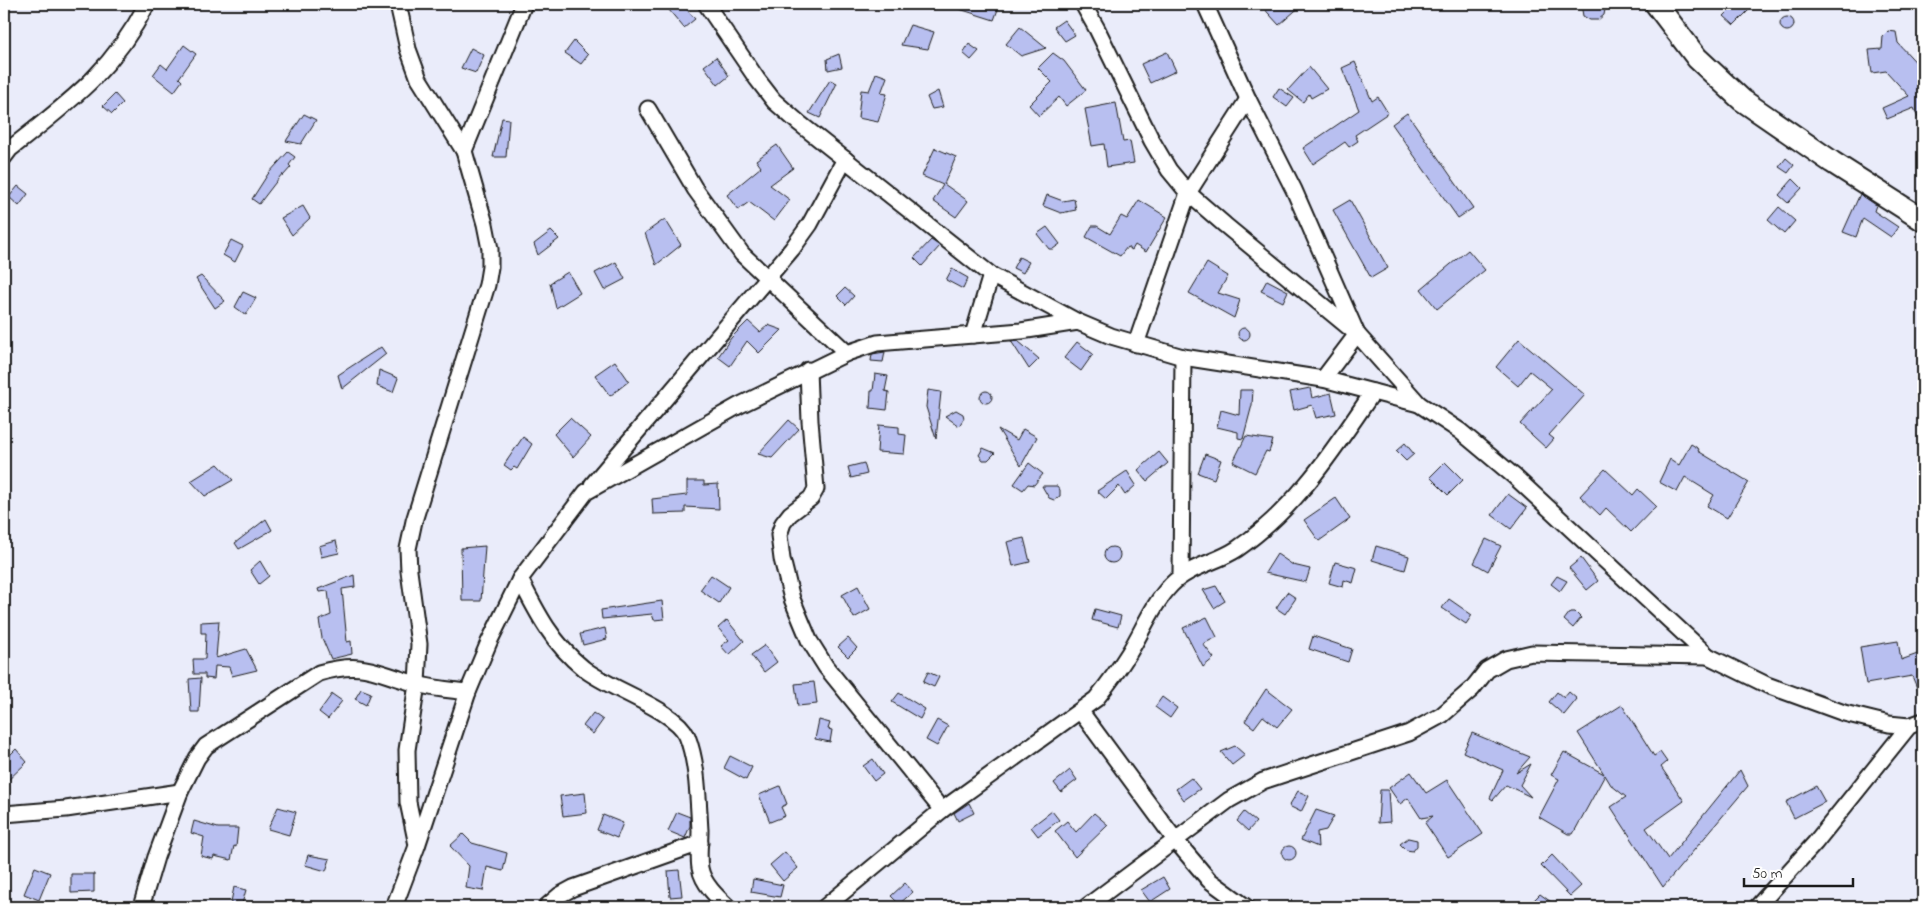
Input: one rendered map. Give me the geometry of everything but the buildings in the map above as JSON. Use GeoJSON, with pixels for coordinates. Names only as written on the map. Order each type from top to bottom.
{"type":"FeatureCollection","features":[{"type":"Feature","properties":{"kind":"street"},"geometry":{"type":"LineString","coordinates":[[6,150],[82,92],[115,57],[147,4]]}},
{"type":"Feature","properties":{"kind":"street"},"geometry":{"type":"LineString","coordinates":[[398,4],[408,49],[420,79],[464,151],[486,224],[490,267],[487,285],[414,521],[408,549],[408,571],[419,644],[418,684],[407,750],[408,802],[418,846]]}},
{"type":"Feature","properties":{"kind":"street"},"geometry":{"type":"LineString","coordinates":[[464,151],[524,4]]}},
{"type":"Feature","properties":{"kind":"street"},"geometry":{"type":"LineString","coordinates":[[706,4],[774,101],[991,275],[1078,322],[1136,344],[1183,358],[1323,379],[1419,404]]}},
{"type":"Feature","properties":{"kind":"street"},"geometry":{"type":"LineString","coordinates":[[1083,4],[1152,141],[1169,170],[1188,192],[1357,334],[1419,404],[1460,431],[1515,477],[1708,656],[1741,674],[1791,695],[1889,724],[1916,723]]}},
{"type":"Feature","properties":{"kind":"street"},"geometry":{"type":"LineString","coordinates":[[1205,4],[1248,99],[1294,190],[1357,334]]}},
{"type":"Feature","properties":{"kind":"street"},"geometry":{"type":"LineString","coordinates":[[1656,4],[1696,58],[1742,100],[1832,162],[1923,220]]}},
{"type":"Feature","properties":{"kind":"street"},"geometry":{"type":"LineString","coordinates":[[1136,344],[1188,192],[1248,99]]}},
{"type":"Feature","properties":{"kind":"street"},"geometry":{"type":"LineString","coordinates":[[648,109],[695,189],[742,254],[767,280],[847,353]]}},
{"type":"Feature","properties":{"kind":"street"},"geometry":{"type":"LineString","coordinates":[[394,907],[418,846],[468,692],[520,579],[586,492],[767,280],[810,224],[845,159]]}},
{"type":"Feature","properties":{"kind":"street"},"geometry":{"type":"LineString","coordinates":[[973,335],[991,275]]}},
{"type":"Feature","properties":{"kind":"street"},"geometry":{"type":"LineString","coordinates":[[586,492],[738,406],[808,370],[847,353],[877,343],[973,335],[1078,322]]}},
{"type":"Feature","properties":{"kind":"street"},"geometry":{"type":"LineString","coordinates":[[1323,379],[1357,334]]}},
{"type":"Feature","properties":{"kind":"street"},"geometry":{"type":"LineString","coordinates":[[1181,576],[1183,358]]}},
{"type":"Feature","properties":{"kind":"street"},"geometry":{"type":"LineString","coordinates":[[808,370],[816,489],[811,498],[790,514],[783,523],[779,535],[782,559],[792,599],[809,640],[826,667],[942,810]]}},
{"type":"Feature","properties":{"kind":"street"},"geometry":{"type":"LineString","coordinates":[[825,907],[942,810],[1081,712],[1096,699],[1112,679],[1158,603],[1181,576],[1237,549],[1278,516],[1315,476],[1373,392]]}},
{"type":"Feature","properties":{"kind":"street"},"geometry":{"type":"LineString","coordinates":[[520,579],[542,623],[565,652],[584,669],[673,720],[686,734],[694,759],[700,869],[709,888],[728,907]]}},
{"type":"Feature","properties":{"kind":"street"},"geometry":{"type":"LineString","coordinates":[[1086,907],[1229,800],[1263,782],[1409,733],[1442,715],[1472,689],[1487,670],[1506,659],[1532,653],[1708,656]]}},
{"type":"Feature","properties":{"kind":"street"},"geometry":{"type":"LineString","coordinates":[[141,907],[156,857],[180,792],[197,758],[206,746],[319,673],[340,667],[368,667],[418,684],[468,692]]}},
{"type":"Feature","properties":{"kind":"street"},"geometry":{"type":"LineString","coordinates":[[1081,712],[1176,841],[1209,880],[1246,907]]}},
{"type":"Feature","properties":{"kind":"street"},"geometry":{"type":"LineString","coordinates":[[1757,907],[1916,723]]}},
{"type":"Feature","properties":{"kind":"street"},"geometry":{"type":"LineString","coordinates":[[4,814],[66,809],[180,792]]}},
{"type":"Feature","properties":{"kind":"street"},"geometry":{"type":"LineString","coordinates":[[546,907],[573,888],[700,843]]}}]}
